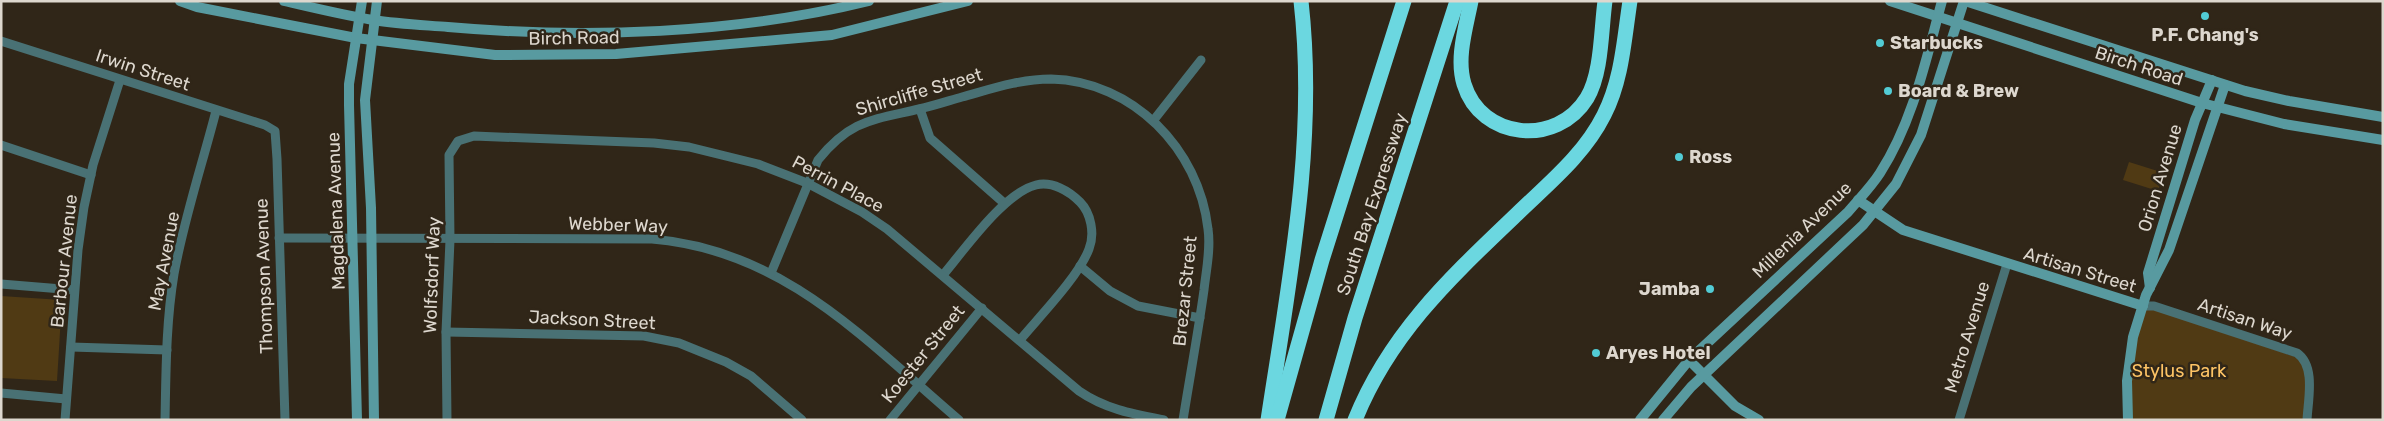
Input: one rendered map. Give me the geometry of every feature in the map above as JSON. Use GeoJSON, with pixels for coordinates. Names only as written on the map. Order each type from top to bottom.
{"type":"FeatureCollection","features":[{"type":"Feature","properties":{"kind":"highway"},"geometry":{"type":"LineString","coordinates":[[1268,420],[1294,255],[1303,165],[1305,71],[1301,1]]}},
{"type":"Feature","properties":{"kind":"highway","name":"South Bay Expressway"},"geometry":{"type":"LineString","coordinates":[[1277,420],[1322,260],[1404,1]]}},
{"type":"Feature","properties":{"kind":"highway","name":"South Bay Expressway"},"geometry":{"type":"LineString","coordinates":[[1326,420],[1355,318],[1457,1]]}},
{"type":"Feature","properties":{"kind":"highway"},"geometry":{"type":"LineString","coordinates":[[1471,1],[1461,59],[1462,76],[1466,92],[1475,106],[1492,121],[1506,128],[1528,132],[1544,130],[1566,120],[1578,110],[1587,97],[1596,71],[1605,1]]}},
{"type":"Feature","properties":{"kind":"highway"},"geometry":{"type":"LineString","coordinates":[[1355,420],[1388,356],[1426,304],[1455,272],[1566,168],[1592,137],[1605,114],[1621,67],[1630,1]]}},
{"type":"Feature","properties":{"kind":"street","name":"Birch Road"},"geometry":{"type":"LineString","coordinates":[[180,1],[197,7],[356,38],[495,55],[616,54],[832,35],[968,1]]}},
{"type":"Feature","properties":{"kind":"street","name":"Birch Road"},"geometry":{"type":"LineString","coordinates":[[284,1],[375,20],[496,31],[604,33],[736,24],[828,12],[869,1]]}},
{"type":"Feature","properties":{"kind":"street","name":"Magdalena Avenue"},"geometry":{"type":"LineString","coordinates":[[357,420],[349,84],[362,1]]}},
{"type":"Feature","properties":{"kind":"street","name":"Magdalena Avenue"},"geometry":{"type":"LineString","coordinates":[[374,420],[371,208],[365,100],[377,1]]}},
{"type":"Feature","properties":{"kind":"street","name":"Birch Road"},"geometry":{"type":"LineString","coordinates":[[1890,1],[2216,107],[2284,124],[2383,140]]}},
{"type":"Feature","properties":{"kind":"street","name":"Millenia Avenue"},"geometry":{"type":"LineString","coordinates":[[1640,420],[1689,360],[1858,200],[1881,171],[1904,125],[1921,79],[1942,1]]}},
{"type":"Feature","properties":{"kind":"street","name":"Birch Road"},"geometry":{"type":"LineString","coordinates":[[1964,1],[2225,84],[2288,101],[2383,117]]}},
{"type":"Feature","properties":{"kind":"street","name":"Millenia Avenue"},"geometry":{"type":"LineString","coordinates":[[1663,420],[1691,387],[1875,212],[1896,184],[1921,135],[1964,1]]}},
{"type":"Feature","properties":{"kind":"street","name":"Irwin Street"},"geometry":{"type":"LineString","coordinates":[[1,41],[216,111],[266,125],[274,131]]}},
{"type":"Feature","properties":{"kind":"street"},"geometry":{"type":"LineString","coordinates":[[1153,121],[1201,60]]}},
{"type":"Feature","properties":{"kind":"street","name":"Shircliffe Street"},"geometry":{"type":"LineString","coordinates":[[771,273],[818,160],[831,144],[846,132],[880,116],[920,109],[1014,83],[1050,79],[1087,85],[1115,94],[1153,121]]}},
{"type":"Feature","properties":{"kind":"street","name":"Barbour Avenue"},"geometry":{"type":"LineString","coordinates":[[65,420],[80,231],[91,175],[120,80]]}},
{"type":"Feature","properties":{"kind":"street","name":"Orion Avenue"},"geometry":{"type":"LineString","coordinates":[[2150,288],[2148,272],[2195,120],[2212,80]]}},
{"type":"Feature","properties":{"kind":"street","name":"Orion Avenue"},"geometry":{"type":"LineString","coordinates":[[2128,420],[2129,366],[2133,337],[2150,288],[2169,250],[2225,84]]}},
{"type":"Feature","properties":{"kind":"street"},"geometry":{"type":"LineString","coordinates":[[920,109],[930,138],[1004,203]]}},
{"type":"Feature","properties":{"kind":"street","name":"May Avenue"},"geometry":{"type":"LineString","coordinates":[[164,420],[168,316],[174,273],[216,111]]}},
{"type":"Feature","properties":{"kind":"street","name":"Brezar Street"},"geometry":{"type":"LineString","coordinates":[[1153,121],[1164,131],[1184,157],[1199,189],[1208,234],[1200,318],[1183,420]]}},
{"type":"Feature","properties":{"kind":"street","name":"Thompson Avenue"},"geometry":{"type":"LineString","coordinates":[[274,131],[285,420]]}},
{"type":"Feature","properties":{"kind":"street","name":"Perrin Place"},"geometry":{"type":"LineString","coordinates":[[464,139],[474,136],[654,143],[689,147],[761,164],[807,183],[866,214],[943,274],[1079,391],[1094,401],[1119,411],[1164,420]]}},
{"type":"Feature","properties":{"kind":"street","name":"Wolfsdorf Way"},"geometry":{"type":"LineString","coordinates":[[447,420],[446,332],[450,240],[449,155],[458,141],[464,139]]}},
{"type":"Feature","properties":{"kind":"street"},"geometry":{"type":"LineString","coordinates":[[1,145],[91,175]]}},
{"type":"Feature","properties":{"kind":"street"},"geometry":{"type":"LineString","coordinates":[[943,274],[1004,203],[1037,184],[1058,187],[1071,193],[1084,207],[1092,236],[1089,249],[1080,266],[1020,340]]}},
{"type":"Feature","properties":{"kind":"street"},"geometry":{"type":"LineString","coordinates":[[1858,200],[1903,230],[2007,264]]}},
{"type":"Feature","properties":{"kind":"street","name":"Webber Way"},"geometry":{"type":"LineString","coordinates":[[279,238],[668,241],[729,257],[771,273],[834,313],[959,420]]}},
{"type":"Feature","properties":{"kind":"street","name":"Artisan Street"},"geometry":{"type":"LineString","coordinates":[[2007,264],[2143,306]]}},
{"type":"Feature","properties":{"kind":"street","name":"Metro Avenue"},"geometry":{"type":"LineString","coordinates":[[1959,420],[2007,264]]}},
{"type":"Feature","properties":{"kind":"street"},"geometry":{"type":"LineString","coordinates":[[1080,266],[1110,291],[1138,306],[1200,318]]}},
{"type":"Feature","properties":{"kind":"street"},"geometry":{"type":"LineString","coordinates":[[1,284],[74,290]]}},
{"type":"Feature","properties":{"kind":"street","name":"Artisan Way"},"geometry":{"type":"LineString","coordinates":[[2143,306],[2154,306],[2297,353],[2307,364],[2309,376],[2307,420]]}},
{"type":"Feature","properties":{"kind":"street","name":"Koester Street"},"geometry":{"type":"LineString","coordinates":[[890,420],[982,308]]}},
{"type":"Feature","properties":{"kind":"street","name":"Jackson Street"},"geometry":{"type":"LineString","coordinates":[[446,332],[644,336],[679,343],[726,362],[751,376],[802,420]]}},
{"type":"Feature","properties":{"kind":"street"},"geometry":{"type":"LineString","coordinates":[[71,347],[167,350]]}},
{"type":"Feature","properties":{"kind":"street"},"geometry":{"type":"LineString","coordinates":[[1689,360],[1735,406],[1759,420]]}},
{"type":"Feature","properties":{"kind":"street"},"geometry":{"type":"LineString","coordinates":[[1,393],[66,399]]}},
{"type":"Feature","properties":{"kind":"green space"},"geometry":{"type":"Polygon","coordinates":[[[2129,162],[2164,173],[2158,191],[2123,180],[2129,162]]]}},
{"type":"Feature","properties":{"kind":"green space"},"geometry":{"type":"Polygon","coordinates":[[[1,296],[62,300],[57,381],[1,378],[1,296]]]}},
{"type":"Feature","properties":{"kind":"green space","name":"Stylus Park"},"geometry":{"type":"Polygon","coordinates":[[[2143,306],[2302,359],[2307,367],[2307,420],[2128,420],[2128,375],[2143,306]]]}},
{"type":"Feature","properties":{"kind":"place","name":"P.F. Chang's"},"geometry":{"type":"Point","coordinates":[2205,16]}},
{"type":"Feature","properties":{"kind":"place","name":"Starbucks"},"geometry":{"type":"Point","coordinates":[1880,43]}},
{"type":"Feature","properties":{"kind":"place","name":"Board & Brew"},"geometry":{"type":"Point","coordinates":[1888,91]}},
{"type":"Feature","properties":{"kind":"place","name":"Ross"},"geometry":{"type":"Point","coordinates":[1679,157]}},
{"type":"Feature","properties":{"kind":"place","name":"Jamba"},"geometry":{"type":"Point","coordinates":[1710,289]}},
{"type":"Feature","properties":{"kind":"place","name":"Aryes Hotel"},"geometry":{"type":"Point","coordinates":[1596,353]}}]}
